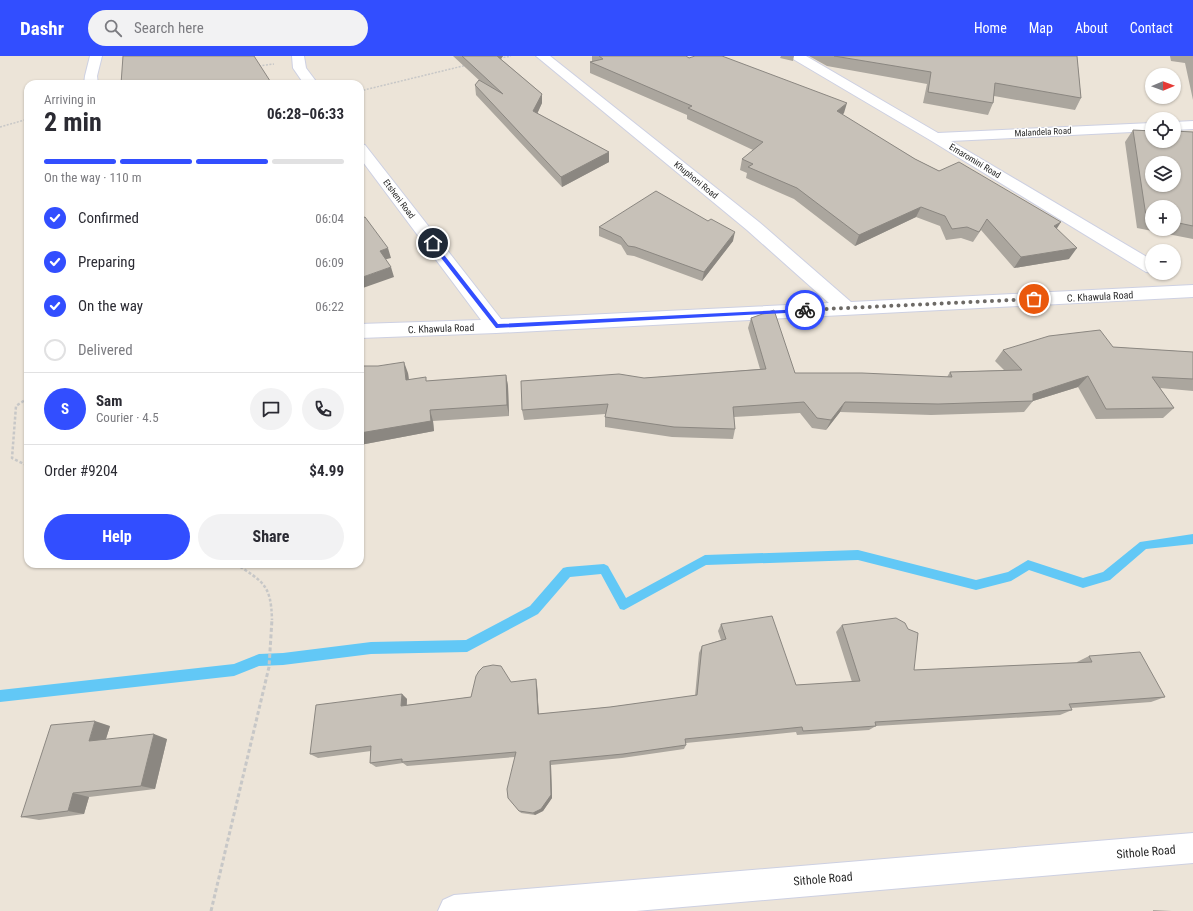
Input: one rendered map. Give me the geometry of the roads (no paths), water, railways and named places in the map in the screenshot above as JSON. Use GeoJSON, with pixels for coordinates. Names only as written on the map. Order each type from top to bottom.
{"type":"FeatureCollection","features":[{"type":"Feature","properties":{"kind":"street"},"geometry":{"type":"LineString","coordinates":[[91,80],[96,56]]}},
{"type":"Feature","properties":{"kind":"street","name":"Khuphoni Road"},"geometry":{"type":"LineString","coordinates":[[542,56],[753,226],[846,308]]}},
{"type":"Feature","properties":{"kind":"street","name":"Emaromini Road"},"geometry":{"type":"LineString","coordinates":[[796,56],[935,137],[1145,264]]}},
{"type":"Feature","properties":{"kind":"street"},"geometry":{"type":"LineString","coordinates":[[298,58],[300,71],[308,80]]}},
{"type":"Feature","properties":{"kind":"street"},"geometry":{"type":"LineString","coordinates":[[1181,126],[1193,125]]}},
{"type":"Feature","properties":{"kind":"street","name":"Malandela Road"},"geometry":{"type":"LineString","coordinates":[[935,137],[1145,127]]}},
{"type":"Feature","properties":{"kind":"street","name":"Etsheni Road"},"geometry":{"type":"LineString","coordinates":[[364,153],[496,326]]}},
{"type":"Feature","properties":{"kind":"street"},"geometry":{"type":"LineString","coordinates":[[1172,280],[1191,291]]}},
{"type":"Feature","properties":{"kind":"street","name":"C. Khawula Road"},"geometry":{"type":"LineString","coordinates":[[364,331],[496,326],[1191,291]]}},
{"type":"Feature","properties":{"kind":"street","name":"Sithole Road"},"geometry":{"type":"LineString","coordinates":[[454,911],[1193,848]]}},
{"type":"Feature","properties":{"kind":"waterway"},"geometry":{"type":"LineString","coordinates":[[0,696],[234,670],[259,660],[283,659],[371,648],[467,646],[534,610],[567,572],[604,569],[624,605],[705,560],[858,555],[976,585],[1011,576],[1028,565],[1083,583],[1106,576],[1144,545],[1193,539]]}}]}
